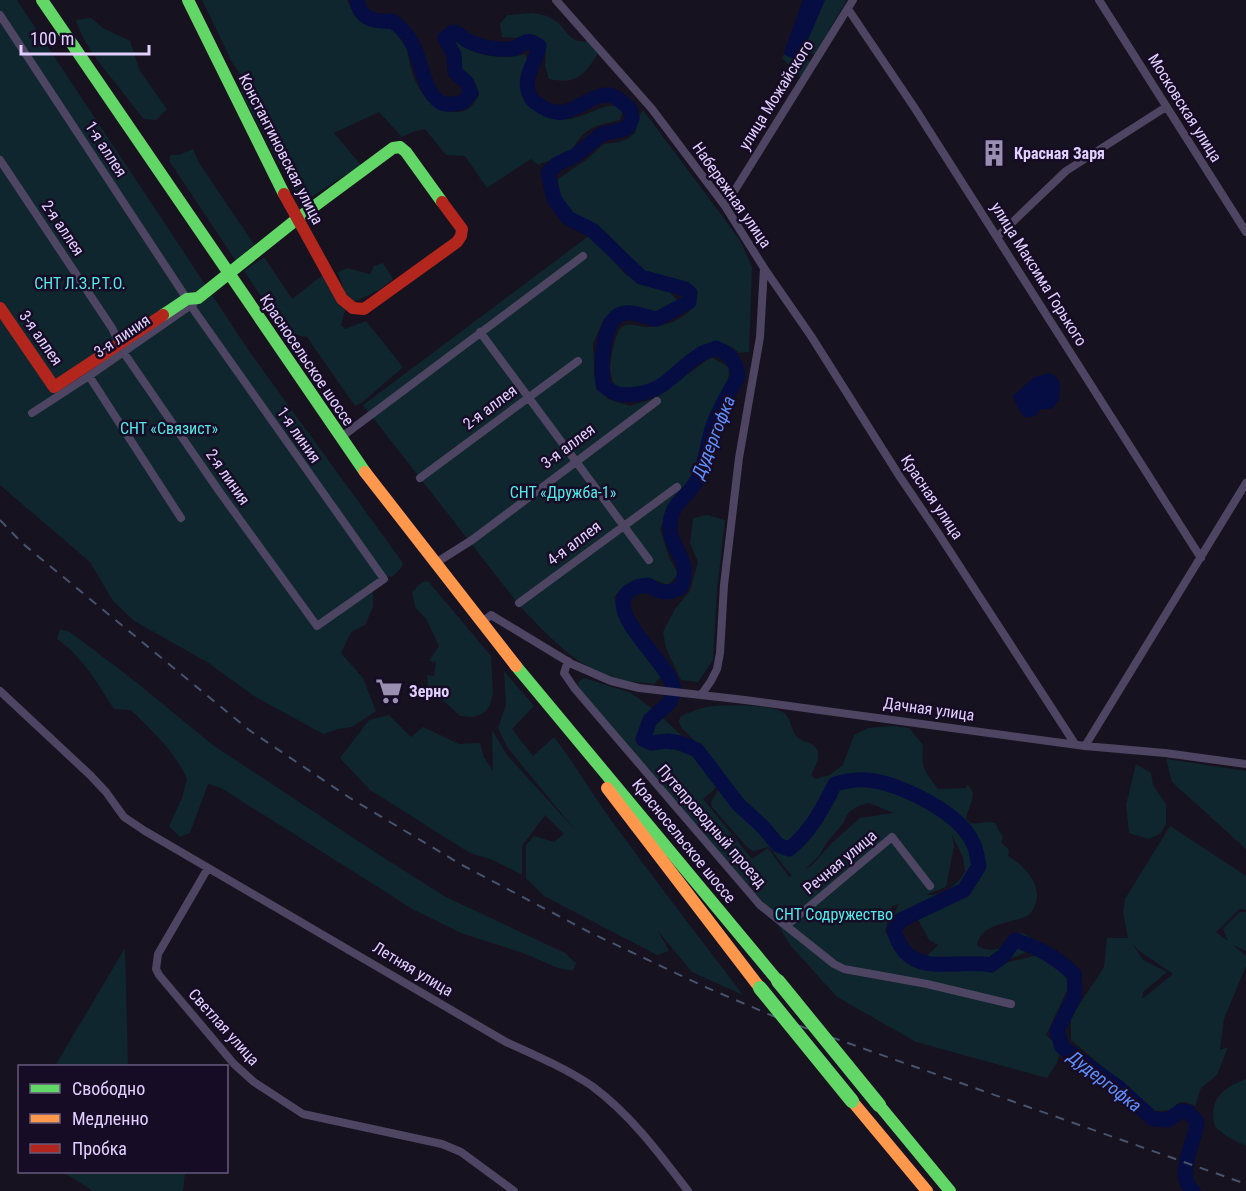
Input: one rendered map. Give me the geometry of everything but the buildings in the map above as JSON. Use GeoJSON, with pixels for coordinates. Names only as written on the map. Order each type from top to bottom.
{"type":"FeatureCollection","features":[{"type":"Feature","properties":{"kind":"main road","name":"Красносельское шоссе"},"geometry":{"type":"LineString","coordinates":[[42,0],[340,438],[434,564],[950,1191]]}},
{"type":"Feature","properties":{"kind":"main road","name":"Константиновская улица"},"geometry":{"type":"LineString","coordinates":[[188,0],[297,219],[342,299],[353,308],[364,309],[457,242],[462,229],[400,147],[393,148],[297,219]]}},
{"type":"Feature","properties":{"kind":"main road"},"geometry":{"type":"LineString","coordinates":[[122,348],[192,301],[297,219]]}},
{"type":"Feature","properties":{"kind":"main road","name":"3-я аллея"},"geometry":{"type":"LineString","coordinates":[[0,308],[54,387],[122,348]]}},
{"type":"Feature","properties":{"kind":"main road","name":"Красносельское шоссе"},"geometry":{"type":"LineString","coordinates":[[566,722],[600,778],[760,988],[927,1191]]}},
{"type":"Feature","properties":{"kind":"street","name":"Набережная улица"},"geometry":{"type":"LineString","coordinates":[[556,0],[652,109],[725,206],[764,268],[760,337],[739,458],[724,585],[720,653],[717,669],[700,695]]}},
{"type":"Feature","properties":{"kind":"street","name":"улица Можайского"},"geometry":{"type":"LineString","coordinates":[[725,206],[853,0]]}},
{"type":"Feature","properties":{"kind":"street"},"geometry":{"type":"LineString","coordinates":[[1101,3],[1112,0]]}},
{"type":"Feature","properties":{"kind":"street","name":"Московская улица"},"geometry":{"type":"LineString","coordinates":[[1101,3],[1246,232]]}},
{"type":"Feature","properties":{"kind":"street","name":"улица Максима Горького"},"geometry":{"type":"LineString","coordinates":[[848,9],[915,107],[1201,558]]}},
{"type":"Feature","properties":{"kind":"street","name":"1-я аллея"},"geometry":{"type":"LineString","coordinates":[[0,15],[192,301]]}},
{"type":"Feature","properties":{"kind":"street"},"geometry":{"type":"LineString","coordinates":[[998,237],[1066,171],[1166,107]]}},
{"type":"Feature","properties":{"kind":"street","name":"2-я аллея"},"geometry":{"type":"LineString","coordinates":[[0,160],[112,328],[122,348]]}},
{"type":"Feature","properties":{"kind":"street"},"geometry":{"type":"LineString","coordinates":[[340,438],[583,256]]}},
{"type":"Feature","properties":{"kind":"street","name":"Красная улица"},"geometry":{"type":"LineString","coordinates":[[764,268],[811,336],[900,477],[939,533],[1075,744]]}},
{"type":"Feature","properties":{"kind":"street","name":"1-я линия"},"geometry":{"type":"LineString","coordinates":[[192,301],[384,579],[317,626]]}},
{"type":"Feature","properties":{"kind":"street"},"geometry":{"type":"LineString","coordinates":[[480,332],[649,560]]}},
{"type":"Feature","properties":{"kind":"street","name":"3-я линия"},"geometry":{"type":"LineString","coordinates":[[122,348],[89,376],[181,518]]}},
{"type":"Feature","properties":{"kind":"street","name":"2-я линия"},"geometry":{"type":"LineString","coordinates":[[122,348],[317,626]]}},
{"type":"Feature","properties":{"kind":"street","name":"2-я аллея"},"geometry":{"type":"LineString","coordinates":[[420,478],[578,361]]}},
{"type":"Feature","properties":{"kind":"street"},"geometry":{"type":"LineString","coordinates":[[32,413],[89,376]]}},
{"type":"Feature","properties":{"kind":"street","name":"3-я аллея"},"geometry":{"type":"LineString","coordinates":[[434,564],[472,540],[657,401]]}},
{"type":"Feature","properties":{"kind":"street"},"geometry":{"type":"LineString","coordinates":[[1085,746],[1246,483]]}},
{"type":"Feature","properties":{"kind":"street","name":"4-я аллея"},"geometry":{"type":"LineString","coordinates":[[519,603],[677,487]]}},
{"type":"Feature","properties":{"kind":"street","name":"Дачная улица"},"geometry":{"type":"LineString","coordinates":[[481,622],[491,615],[568,661],[611,681],[657,690],[1085,746],[1165,753],[1246,764]]}},
{"type":"Feature","properties":{"kind":"street","name":"Путепроводный проезд"},"geometry":{"type":"LineString","coordinates":[[568,661],[564,674],[575,689],[760,905],[834,964],[844,969],[927,984],[1011,1004]]}},
{"type":"Feature","properties":{"kind":"street","name":"Летняя улица"},"geometry":{"type":"LineString","coordinates":[[0,691],[106,792],[124,817],[506,1042],[545,1059],[590,1086],[633,1122],[688,1191]]}},
{"type":"Feature","properties":{"kind":"street","name":"Речная улица"},"geometry":{"type":"LineString","coordinates":[[786,926],[892,837],[930,886]]}},
{"type":"Feature","properties":{"kind":"street","name":"Светлая улица"},"geometry":{"type":"LineString","coordinates":[[208,868],[158,954],[156,969],[234,1064],[254,1082],[303,1113],[442,1144],[461,1152],[514,1191]]}},
{"type":"Feature","properties":{"kind":"green space"},"geometry":{"type":"Polygon","coordinates":[[[0,0],[17,0],[249,351],[403,563],[392,577],[384,576],[366,597],[373,592],[373,607],[365,625],[351,632],[341,653],[363,678],[376,711],[352,727],[323,734],[254,696],[207,662],[134,621],[113,601],[90,562],[0,485],[0,0]]]}},
{"type":"Feature","properties":{"kind":"green space"},"geometry":{"type":"Polygon","coordinates":[[[202,0],[347,0],[355,16],[372,26],[394,28],[400,34],[406,45],[417,85],[421,92],[439,108],[455,112],[464,111],[473,105],[479,94],[461,70],[453,48],[456,41],[477,53],[488,56],[507,57],[525,54],[527,61],[523,89],[530,104],[539,112],[564,120],[615,106],[623,109],[620,120],[584,133],[570,151],[559,157],[538,165],[531,159],[487,188],[465,156],[446,155],[425,129],[402,137],[379,112],[334,133],[361,165],[313,196],[302,196],[295,192],[241,92],[248,85],[233,64],[202,0]]]}},
{"type":"Feature","properties":{"kind":"green space"},"geometry":{"type":"Polygon","coordinates":[[[825,0],[847,0],[815,54],[811,53],[807,59],[810,62],[800,77],[782,58],[784,54],[791,58],[825,0]]]}},
{"type":"Feature","properties":{"kind":"green space"},"geometry":{"type":"Polygon","coordinates":[[[533,13],[543,15],[558,23],[568,35],[577,41],[594,41],[601,49],[586,71],[568,80],[549,79],[545,66],[546,47],[531,40],[502,37],[500,24],[507,15],[533,13]]]}},
{"type":"Feature","properties":{"kind":"green space"},"geometry":{"type":"Polygon","coordinates":[[[91,18],[103,28],[130,41],[140,71],[167,109],[156,120],[144,119],[141,116],[90,50],[76,20],[91,18]]]}},
{"type":"Feature","properties":{"kind":"green space"},"geometry":{"type":"Polygon","coordinates":[[[643,110],[740,240],[752,267],[749,352],[739,353],[727,345],[716,342],[706,344],[659,385],[631,392],[619,392],[610,370],[614,346],[620,329],[628,325],[653,327],[674,321],[696,304],[696,296],[691,289],[671,280],[657,279],[645,273],[605,231],[572,215],[559,193],[558,179],[586,160],[604,144],[619,142],[635,133],[643,110]]]}},
{"type":"Feature","properties":{"kind":"green space"},"geometry":{"type":"Polygon","coordinates":[[[193,149],[199,163],[254,244],[236,261],[170,162],[170,155],[179,155],[193,149]]]}},
{"type":"Feature","properties":{"kind":"green space","name":"СНТ «Дружба-1»"},"geometry":{"type":"Polygon","coordinates":[[[590,235],[626,275],[641,284],[669,291],[679,303],[652,314],[623,308],[604,319],[593,344],[595,383],[608,399],[630,406],[656,398],[711,357],[729,367],[728,385],[711,423],[692,477],[671,503],[660,529],[669,557],[678,574],[668,585],[650,579],[638,579],[614,597],[629,628],[661,677],[654,684],[613,678],[599,673],[586,666],[550,637],[519,605],[363,405],[590,235]]]}},
{"type":"Feature","properties":{"kind":"green space"},"geometry":{"type":"Polygon","coordinates":[[[264,257],[292,299],[324,274],[345,310],[341,325],[345,329],[366,321],[403,367],[363,402],[355,406],[307,337],[289,334],[244,271],[264,257]]]}},
{"type":"Feature","properties":{"kind":"green space"},"geometry":{"type":"Polygon","coordinates":[[[383,263],[393,279],[379,290],[354,302],[345,294],[338,272],[347,268],[370,274],[374,266],[383,263]]]}},
{"type":"Feature","properties":{"kind":"green space"},"geometry":{"type":"Polygon","coordinates":[[[707,515],[725,520],[717,591],[713,660],[698,682],[681,680],[666,648],[663,632],[675,609],[690,591],[698,562],[690,543],[693,518],[707,515]]]}},
{"type":"Feature","properties":{"kind":"green space"},"geometry":{"type":"Polygon","coordinates":[[[428,581],[491,656],[493,693],[490,705],[484,713],[474,717],[460,716],[428,686],[427,675],[434,676],[436,662],[429,661],[439,646],[426,619],[415,607],[412,592],[422,582],[428,581]]]}},
{"type":"Feature","properties":{"kind":"green space"},"geometry":{"type":"Polygon","coordinates":[[[60,629],[70,632],[136,682],[214,746],[444,896],[565,953],[576,963],[573,971],[558,968],[523,953],[461,933],[414,910],[221,788],[208,784],[190,833],[180,837],[169,826],[182,798],[187,779],[182,769],[162,742],[131,710],[114,709],[82,662],[57,639],[60,629]]]}},
{"type":"Feature","properties":{"kind":"green space"},"geometry":{"type":"Polygon","coordinates":[[[504,671],[534,706],[512,729],[533,756],[554,737],[611,820],[743,995],[692,972],[658,931],[669,951],[657,955],[544,896],[526,878],[526,845],[534,836],[554,842],[564,834],[545,815],[522,846],[522,875],[493,860],[470,853],[370,790],[340,758],[369,720],[389,715],[411,737],[423,727],[459,744],[480,743],[484,757],[493,771],[492,730],[507,755],[575,830],[507,747],[498,728],[506,705],[504,671]]]}},
{"type":"Feature","properties":{"kind":"green space","name":"СНТ Содружество"},"geometry":{"type":"Polygon","coordinates":[[[584,678],[631,693],[653,709],[698,751],[717,787],[703,799],[752,859],[768,848],[789,877],[792,875],[769,847],[753,851],[748,848],[712,807],[711,802],[723,776],[712,758],[681,727],[680,717],[713,706],[734,705],[778,710],[787,715],[797,737],[816,748],[818,760],[811,775],[815,779],[830,775],[843,765],[854,735],[868,728],[893,726],[909,728],[923,745],[924,768],[938,789],[967,788],[966,785],[970,788],[973,796],[966,819],[970,823],[995,823],[1003,837],[1001,842],[1009,850],[1008,856],[1023,867],[1034,881],[1037,898],[1035,907],[1029,915],[990,928],[979,938],[977,946],[995,950],[1020,933],[1033,940],[1026,952],[1005,960],[992,962],[928,961],[927,956],[938,945],[929,940],[919,921],[909,917],[898,917],[894,914],[899,904],[892,906],[885,931],[897,952],[922,965],[944,968],[992,966],[1042,954],[1071,982],[1046,1035],[1061,1049],[1057,1063],[1047,1078],[916,1042],[837,997],[791,946],[765,904],[578,693],[578,682],[584,678]],[[869,803],[849,812],[819,856],[805,869],[811,866],[860,818],[894,813],[869,803]],[[952,835],[954,846],[946,887],[925,895],[948,890],[965,872],[963,857],[952,835]]]}},
{"type":"Feature","properties":{"kind":"green space"},"geometry":{"type":"Polygon","coordinates":[[[1166,759],[1246,771],[1246,849],[1172,782],[1166,759]]]}},
{"type":"Feature","properties":{"kind":"green space"},"geometry":{"type":"Polygon","coordinates":[[[1136,764],[1151,773],[1153,785],[1166,804],[1166,824],[1160,834],[1149,839],[1129,833],[1126,805],[1136,764]]]}},
{"type":"Feature","properties":{"kind":"green space"},"geometry":{"type":"Polygon","coordinates":[[[1170,826],[1246,876],[1246,910],[1239,909],[1216,932],[1228,941],[1223,929],[1240,912],[1246,912],[1246,951],[1233,945],[1246,956],[1246,966],[1224,1019],[1220,1050],[1228,1047],[1217,1075],[1201,1088],[1195,1106],[1186,1102],[1178,1103],[1171,1110],[1155,1111],[1071,1040],[1071,1017],[1104,967],[1107,938],[1128,938],[1123,912],[1125,899],[1170,826]],[[1132,943],[1143,960],[1167,972],[1143,992],[1142,999],[1173,974],[1138,950],[1132,943]]]}},
{"type":"Feature","properties":{"kind":"green space"},"geometry":{"type":"Polygon","coordinates":[[[125,948],[128,1065],[56,1065],[125,948]]]}},
{"type":"Feature","properties":{"kind":"green space"},"geometry":{"type":"Polygon","coordinates":[[[1246,1079],[1246,1146],[1226,1136],[1215,1127],[1213,1118],[1215,1102],[1219,1096],[1230,1086],[1246,1079]]]}},
{"type":"Feature","properties":{"kind":"green space"},"geometry":{"type":"Polygon","coordinates":[[[65,1173],[185,1173],[183,1191],[93,1191],[65,1173]]]}},
{"type":"Feature","properties":{"kind":"shaded area"},"geometry":{"type":"Polygon","coordinates":[[[803,0],[825,0],[807,42],[797,57],[791,58],[784,54],[803,0]]]}},
{"type":"Feature","properties":{"kind":"shaded area"},"geometry":{"type":"Polygon","coordinates":[[[1049,373],[1060,382],[1059,400],[1052,409],[1041,409],[1034,416],[1024,417],[1013,396],[1033,378],[1049,373]]]}},
{"type":"Feature","properties":{"kind":"waterway","name":"Дудергофка"},"geometry":{"type":"LineString","coordinates":[[357,0],[365,16],[374,20],[392,21],[403,30],[416,52],[432,95],[442,103],[463,102],[471,93],[467,83],[455,72],[454,55],[445,38],[453,32],[472,43],[488,48],[510,49],[526,42],[539,46],[528,77],[527,87],[533,100],[547,109],[565,112],[598,96],[608,95],[617,98],[630,109],[632,119],[628,127],[602,134],[576,155],[557,164],[548,173],[554,199],[568,218],[592,230],[641,277],[685,289],[690,293],[689,302],[657,319],[629,313],[617,316],[611,323],[604,344],[603,385],[623,395],[648,392],[665,383],[703,353],[716,348],[729,356],[736,366],[738,376],[715,420],[700,474],[676,506],[671,519],[671,535],[684,570],[680,588],[664,592],[648,585],[632,589],[626,594],[623,602],[628,620],[664,669],[671,680],[674,691],[670,702],[650,720],[643,739],[651,743],[667,741],[680,743],[697,750],[738,804],[763,827],[778,845],[789,849],[810,828],[835,784],[859,780],[880,782],[911,793],[942,810],[966,832],[973,843],[979,866],[964,890],[901,920],[894,930],[901,946],[910,956],[921,962],[991,965],[1003,956],[1015,940],[1047,954],[1067,968],[1074,974],[1075,995],[1057,1031],[1062,1047],[1118,1087],[1153,1119],[1168,1120],[1181,1111],[1188,1112],[1197,1122],[1185,1167],[1185,1176],[1193,1191]]}},
{"type":"Feature","properties":{"kind":"railway"},"geometry":{"type":"LineString","coordinates":[[0,520],[22,543],[249,730],[350,798],[462,865],[589,932],[703,986],[780,1019],[1246,1184]]}},
{"type":"Feature","properties":{"kind":"traffic: fast"},"geometry":{"type":"LineString","coordinates":[[42,0],[365,472]]}},
{"type":"Feature","properties":{"kind":"traffic: fast"},"geometry":{"type":"LineString","coordinates":[[188,0],[284,194]]}},
{"type":"Feature","properties":{"kind":"traffic: fast"},"geometry":{"type":"LineString","coordinates":[[163,315],[187,299],[198,298],[297,219],[393,148],[400,147],[406,152],[442,202]]}},
{"type":"Feature","properties":{"kind":"traffic: fast"},"geometry":{"type":"LineString","coordinates":[[516,666],[778,981]]}},
{"type":"Feature","properties":{"kind":"traffic: fast"},"geometry":{"type":"LineString","coordinates":[[778,981],[879,1105]]}},
{"type":"Feature","properties":{"kind":"traffic: fast"},"geometry":{"type":"LineString","coordinates":[[760,988],[852,1101]]}},
{"type":"Feature","properties":{"kind":"traffic: fast"},"geometry":{"type":"LineString","coordinates":[[879,1105],[950,1191]]}},
{"type":"Feature","properties":{"kind":"traffic: slow"},"geometry":{"type":"LineString","coordinates":[[365,472],[516,666]]}},
{"type":"Feature","properties":{"kind":"traffic: slow"},"geometry":{"type":"LineString","coordinates":[[607,788],[760,988]]}},
{"type":"Feature","properties":{"kind":"traffic: slow"},"geometry":{"type":"LineString","coordinates":[[852,1101],[927,1191]]}},
{"type":"Feature","properties":{"kind":"traffic: jam"},"geometry":{"type":"LineString","coordinates":[[284,194],[342,299],[353,308],[364,309],[457,242],[462,229],[442,202]]}},
{"type":"Feature","properties":{"kind":"traffic: jam"},"geometry":{"type":"LineString","coordinates":[[0,308],[54,387],[163,315]]}},
{"type":"Feature","properties":{"kind":"place","name":"Красная Заря"},"geometry":{"type":"Point","coordinates":[994,153]}},
{"type":"Feature","properties":{"kind":"place","name":"Зерно"},"geometry":{"type":"Point","coordinates":[389,691]}},
{"type":"Feature","properties":{"kind":"park label","name":"СНТ Л.З.Р.Т.О."},"geometry":{"type":"Point","coordinates":[80,283]}},
{"type":"Feature","properties":{"kind":"park label","name":"СНТ «Связист»"},"geometry":{"type":"Point","coordinates":[169,428]}}]}
